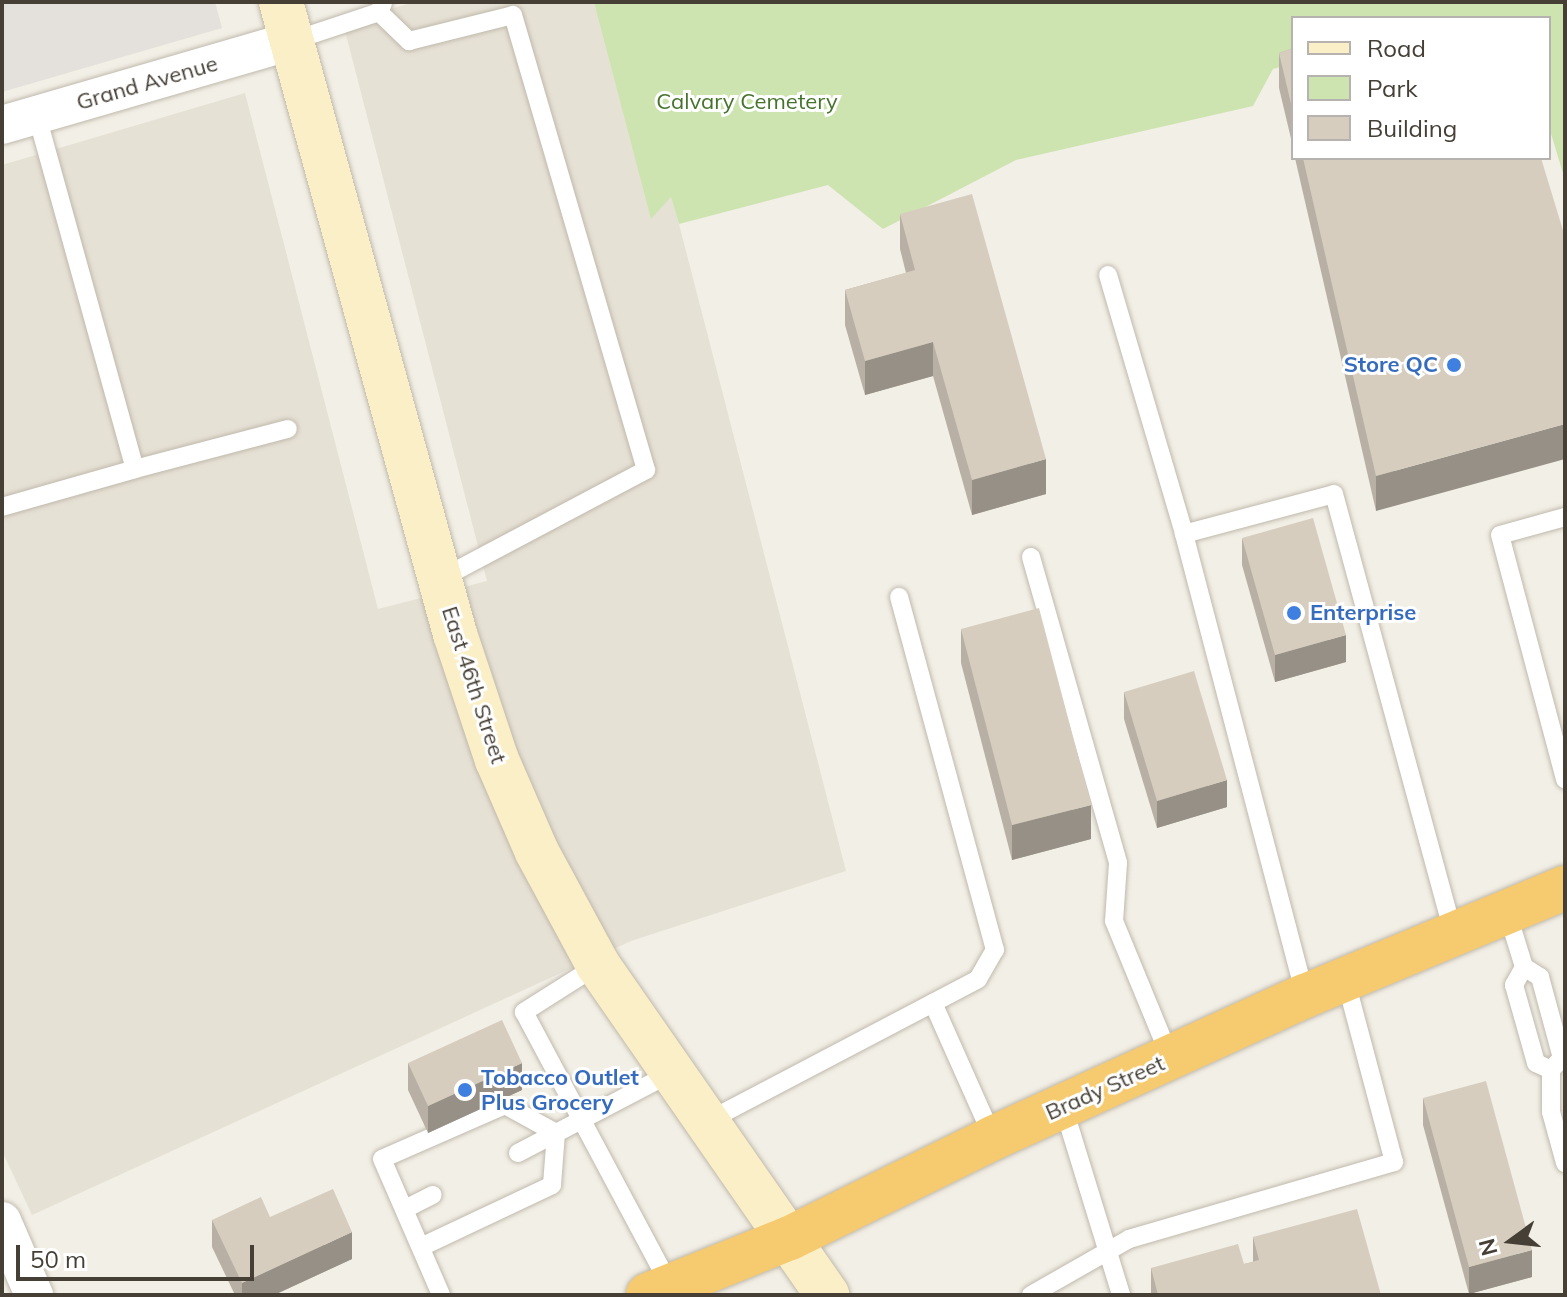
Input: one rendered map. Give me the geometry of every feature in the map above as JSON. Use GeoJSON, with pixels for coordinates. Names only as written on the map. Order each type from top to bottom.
{"type":"FeatureCollection","features":[{"type":"Feature","properties":{"kind":"highway","name":"Brady Street"},"geometry":{"type":"LineString","coordinates":[[659,1290],[790,1238],[993,1138],[1345,978],[1565,888]]}},
{"type":"Feature","properties":{"kind":"street","name":"Grand Avenue"},"geometry":{"type":"LineString","coordinates":[[19,121],[287,21]]}},
{"type":"Feature","properties":{"kind":"street","name":"East 46th Street"},"geometry":{"type":"LineString","coordinates":[[287,21],[440,579],[497,760],[537,852],[598,965],[827,1295]]}},
{"type":"Feature","properties":{"kind":"street"},"geometry":{"type":"LineString","coordinates":[[2,1221],[34,1295]]}},
{"type":"Feature","properties":{"kind":"lane"},"geometry":{"type":"LineString","coordinates":[[287,21],[382,7],[409,41],[513,15],[646,470],[440,579]]}},
{"type":"Feature","properties":{"kind":"lane"},"geometry":{"type":"LineString","coordinates":[[19,121],[135,469]]}},
{"type":"Feature","properties":{"kind":"lane"},"geometry":{"type":"LineString","coordinates":[[1108,275],[1184,534],[1305,996]]}},
{"type":"Feature","properties":{"kind":"lane"},"geometry":{"type":"LineString","coordinates":[[2,507],[288,429]]}},
{"type":"Feature","properties":{"kind":"lane"},"geometry":{"type":"LineString","coordinates":[[1184,534],[1334,494],[1453,933]]}},
{"type":"Feature","properties":{"kind":"lane"},"geometry":{"type":"LineString","coordinates":[[1565,517],[1500,535],[1565,780]]}},
{"type":"Feature","properties":{"kind":"lane"},"geometry":{"type":"LineString","coordinates":[[1031,557],[1118,863],[1114,921],[1171,1059]]}},
{"type":"Feature","properties":{"kind":"lane"},"geometry":{"type":"LineString","coordinates":[[708,1121],[978,979],[995,950],[899,597]]}},
{"type":"Feature","properties":{"kind":"lane"},"geometry":{"type":"LineString","coordinates":[[1507,912],[1524,967],[1540,977],[1562,1058],[1557,1074],[1558,1113],[1565,1163]]}},
{"type":"Feature","properties":{"kind":"lane"},"geometry":{"type":"LineString","coordinates":[[598,965],[524,1012],[583,1120],[659,1290]]}},
{"type":"Feature","properties":{"kind":"lane"},"geometry":{"type":"LineString","coordinates":[[1524,967],[1514,985],[1536,1063],[1557,1074]]}},
{"type":"Feature","properties":{"kind":"lane"},"geometry":{"type":"LineString","coordinates":[[1031,1295],[1129,1239],[1394,1162],[1345,978]]}},
{"type":"Feature","properties":{"kind":"lane"},"geometry":{"type":"LineString","coordinates":[[933,1003],[993,1138]]}},
{"type":"Feature","properties":{"kind":"lane"},"geometry":{"type":"LineString","coordinates":[[518,1153],[673,1072]]}},
{"type":"Feature","properties":{"kind":"lane"},"geometry":{"type":"LineString","coordinates":[[441,1295],[382,1159],[505,1105],[556,1133]]}},
{"type":"Feature","properties":{"kind":"lane"},"geometry":{"type":"LineString","coordinates":[[1063,1106],[1121,1295]]}},
{"type":"Feature","properties":{"kind":"lane"},"geometry":{"type":"LineString","coordinates":[[421,1247],[552,1185],[556,1133]]}},
{"type":"Feature","properties":{"kind":"lane"},"geometry":{"type":"LineString","coordinates":[[405,1209],[433,1195]]}},
{"type":"Feature","properties":{"kind":"shaded area"},"geometry":{"type":"Polygon","coordinates":[[[2,2],[215,2],[222,28],[2,92],[2,2]]]}},
{"type":"Feature","properties":{"kind":"shaded area"},"geometry":{"type":"Polygon","coordinates":[[[414,2],[615,2],[679,224],[846,871],[631,941],[32,1215],[2,1151],[2,165],[245,93],[378,609],[487,581],[343,23],[414,2]]]}},
{"type":"Feature","properties":{"kind":"green space","name":"Calvary Cemetery"},"geometry":{"type":"Polygon","coordinates":[[[594,2],[1565,2],[1565,180],[1551,134],[1551,16],[1291,16],[1291,64],[1273,69],[1253,106],[1016,160],[883,229],[828,185],[679,224],[671,197],[651,219],[594,2]]]}},
{"type":"Feature","properties":{"kind":"building"},"geometry":{"type":"Polygon","coordinates":[[[1291,49],[1291,104],[1279,53],[1291,49]]]}},
{"type":"Feature","properties":{"kind":"building","name":"Store QC"},"geometry":{"type":"Polygon","coordinates":[[[1303,160],[1542,160],[1565,237],[1565,424],[1376,476],[1303,160]]]}},
{"type":"Feature","properties":{"kind":"building"},"geometry":{"type":"Polygon","coordinates":[[[972,194],[1046,459],[972,480],[933,342],[865,361],[845,290],[915,270],[900,214],[972,194]]]}},
{"type":"Feature","properties":{"kind":"building","name":"Enterprise"},"geometry":{"type":"Polygon","coordinates":[[[1313,518],[1346,635],[1275,655],[1242,538],[1313,518]]]}},
{"type":"Feature","properties":{"kind":"building"},"geometry":{"type":"Polygon","coordinates":[[[1039,608],[1091,805],[1012,825],[961,629],[1039,608]]]}},
{"type":"Feature","properties":{"kind":"building"},"geometry":{"type":"Polygon","coordinates":[[[1194,671],[1227,780],[1157,801],[1124,692],[1194,671]]]}},
{"type":"Feature","properties":{"kind":"building"},"geometry":{"type":"Polygon","coordinates":[[[502,1020],[522,1063],[428,1106],[408,1063],[502,1020]]]}},
{"type":"Feature","properties":{"kind":"building"},"geometry":{"type":"Polygon","coordinates":[[[1486,1081],[1532,1250],[1469,1267],[1423,1098],[1486,1081]]]}},
{"type":"Feature","properties":{"kind":"building"},"geometry":{"type":"Polygon","coordinates":[[[333,1189],[352,1232],[242,1283],[212,1220],[261,1197],[270,1217],[333,1189]]]}},
{"type":"Feature","properties":{"kind":"building"},"geometry":{"type":"Polygon","coordinates":[[[1357,1209],[1381,1295],[1158,1295],[1151,1268],[1238,1244],[1244,1264],[1259,1260],[1253,1237],[1357,1209]]]}},
{"type":"Feature","properties":{"kind":"place","name":"Store QC"},"geometry":{"type":"Point","coordinates":[1454,365]}},
{"type":"Feature","properties":{"kind":"place","name":"Enterprise"},"geometry":{"type":"Point","coordinates":[1294,613]}},
{"type":"Feature","properties":{"kind":"place","name":"Tobacco Outlet Plus Grocery"},"geometry":{"type":"Point","coordinates":[465,1090]}}]}
